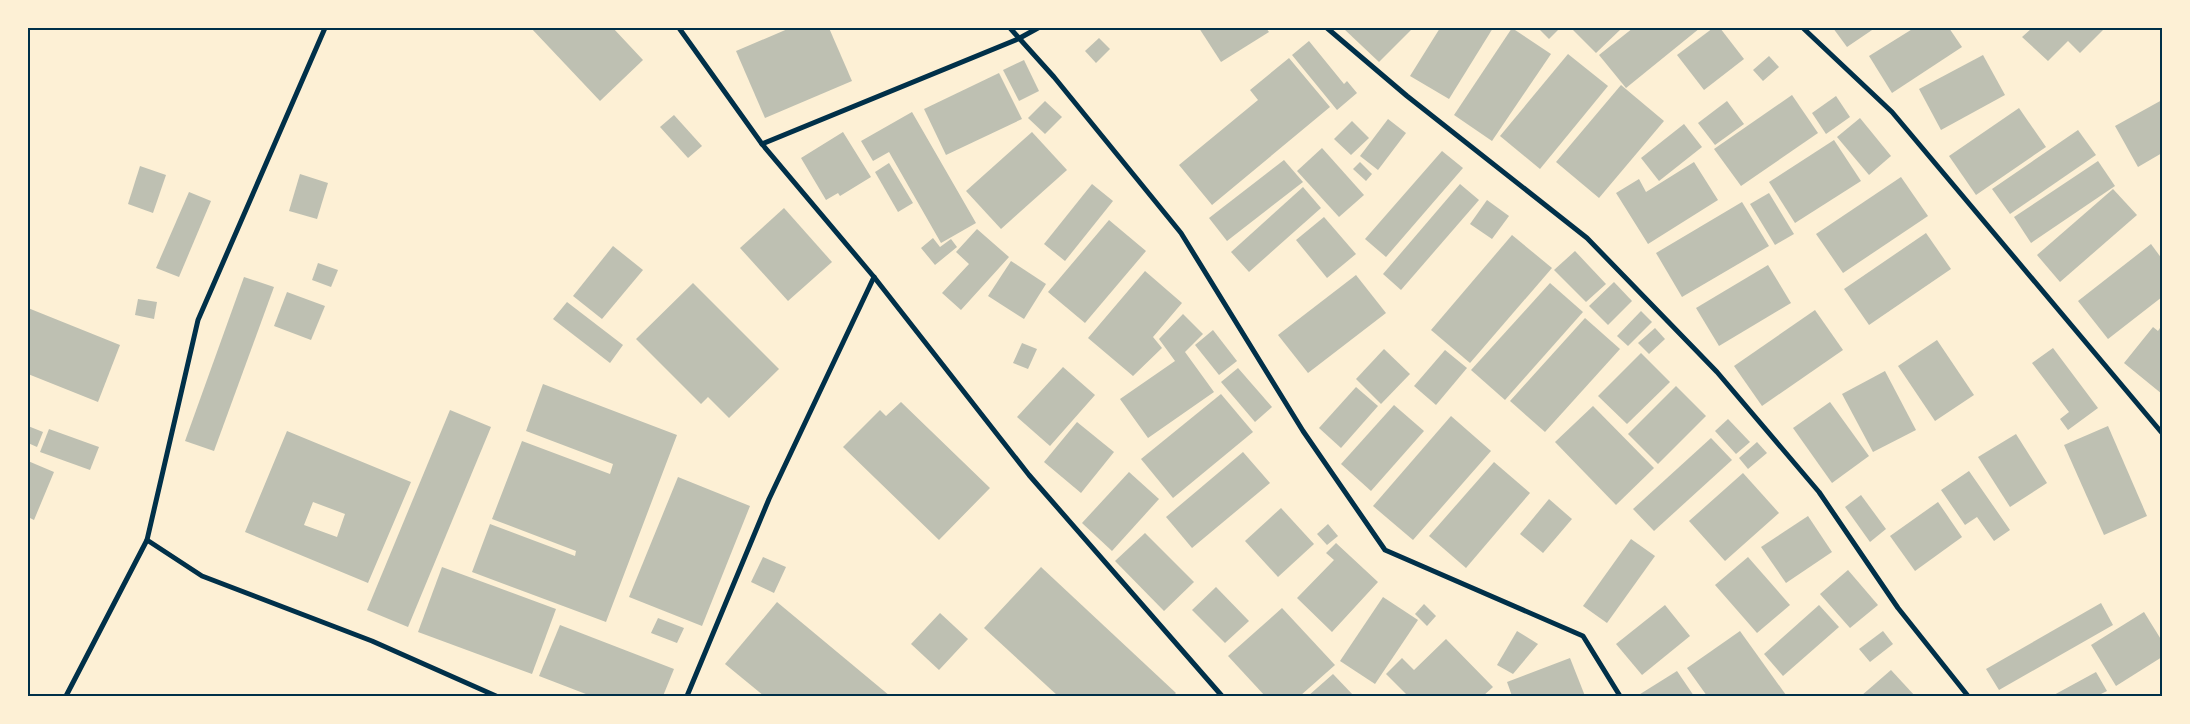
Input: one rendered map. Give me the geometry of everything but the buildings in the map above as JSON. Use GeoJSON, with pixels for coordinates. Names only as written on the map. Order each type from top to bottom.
{"type":"FeatureCollection","features":[{"type":"Feature","properties":{"kind":"street"},"geometry":{"type":"LineString","coordinates":[[66,696],[147,540],[198,320],[325,28]]}},
{"type":"Feature","properties":{"kind":"street"},"geometry":{"type":"LineString","coordinates":[[679,28],[762,144],[874,278],[1029,474],[1222,696]]}},
{"type":"Feature","properties":{"kind":"street"},"geometry":{"type":"LineString","coordinates":[[1010,28],[1054,77],[1182,233],[1302,431],[1385,550],[1584,636],[1620,696]]}},
{"type":"Feature","properties":{"kind":"street"},"geometry":{"type":"LineString","coordinates":[[762,144],[1018,39],[1038,28]]}},
{"type":"Feature","properties":{"kind":"street"},"geometry":{"type":"LineString","coordinates":[[1327,28],[1407,96],[1587,238],[1717,372],[1819,492],[1898,608],[1968,696]]}},
{"type":"Feature","properties":{"kind":"street"},"geometry":{"type":"LineString","coordinates":[[1803,28],[1892,112],[2162,433]]}},
{"type":"Feature","properties":{"kind":"street"},"geometry":{"type":"LineString","coordinates":[[687,696],[769,499],[874,278]]}},
{"type":"Feature","properties":{"kind":"street"},"geometry":{"type":"LineString","coordinates":[[147,540],[202,576],[372,641],[496,696]]}}]}
